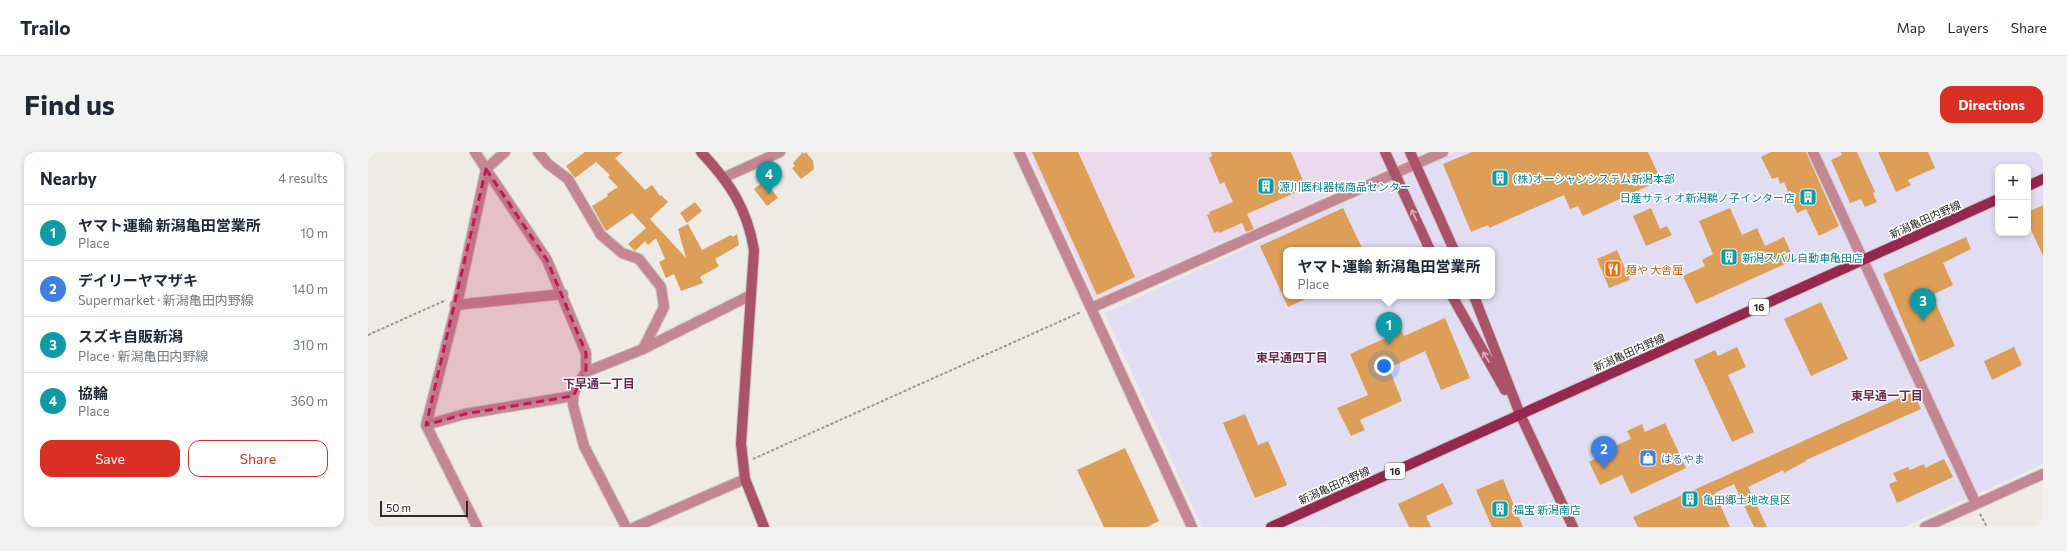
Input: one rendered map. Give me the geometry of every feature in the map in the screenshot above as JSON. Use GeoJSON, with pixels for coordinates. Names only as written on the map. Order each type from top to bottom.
{"type":"FeatureCollection","features":[{"type":"Feature","properties":{"kind":"main road"},"geometry":{"type":"LineString","coordinates":[[2031,185],[2043,179]]}},
{"type":"Feature","properties":{"kind":"main road","name":"新潟亀田内野線"},"geometry":{"type":"LineString","coordinates":[[1271,527],[1996,200]]}},
{"type":"Feature","properties":{"kind":"street"},"geometry":{"type":"LineString","coordinates":[[475,152],[547,260],[563,294],[586,353],[586,372]]}},
{"type":"Feature","properties":{"kind":"street"},"geometry":{"type":"LineString","coordinates":[[477,527],[426,425],[459,294],[486,169],[505,152]]}},
{"type":"Feature","properties":{"kind":"street"},"geometry":{"type":"LineString","coordinates":[[538,152],[548,164],[568,179],[601,235],[622,253],[639,258],[661,287],[664,307],[643,349]]}},
{"type":"Feature","properties":{"kind":"street"},"geometry":{"type":"LineString","coordinates":[[701,152],[723,178],[743,208],[750,227],[754,250],[742,420],[743,464],[745,479],[764,527]]}},
{"type":"Feature","properties":{"kind":"street"},"geometry":{"type":"LineString","coordinates":[[723,178],[780,152]]}},
{"type":"Feature","properties":{"kind":"street"},"geometry":{"type":"LineString","coordinates":[[1019,152],[1192,527]]}},
{"type":"Feature","properties":{"kind":"street"},"geometry":{"type":"LineString","coordinates":[[1385,152],[1429,247]]}},
{"type":"Feature","properties":{"kind":"street"},"geometry":{"type":"LineString","coordinates":[[1410,152],[1453,247]]}},
{"type":"Feature","properties":{"kind":"street"},"geometry":{"type":"LineString","coordinates":[[1091,308],[1395,175],[1443,152]]}},
{"type":"Feature","properties":{"kind":"street"},"geometry":{"type":"LineString","coordinates":[[1813,152],[1976,504]]}},
{"type":"Feature","properties":{"kind":"street"},"geometry":{"type":"LineString","coordinates":[[455,305],[563,294]]}},
{"type":"Feature","properties":{"kind":"street"},"geometry":{"type":"LineString","coordinates":[[626,527],[584,446],[573,405],[573,396],[577,385],[586,372],[643,349],[751,294]]}},
{"type":"Feature","properties":{"kind":"street"},"geometry":{"type":"LineString","coordinates":[[1454,299],[1520,414]]}},
{"type":"Feature","properties":{"kind":"street"},"geometry":{"type":"LineString","coordinates":[[1475,299],[1520,414],[1573,527]]}},
{"type":"Feature","properties":{"kind":"street"},"geometry":{"type":"LineString","coordinates":[[426,425],[465,414],[573,396]]}},
{"type":"Feature","properties":{"kind":"street"},"geometry":{"type":"LineString","coordinates":[[1925,527],[2043,474]]}},
{"type":"Feature","properties":{"kind":"street"},"geometry":{"type":"LineString","coordinates":[[635,527],[745,479]]}},
{"type":"Feature","properties":{"kind":"path"},"geometry":{"type":"LineString","coordinates":[[368,335],[459,294]]}},
{"type":"Feature","properties":{"kind":"path"},"geometry":{"type":"LineString","coordinates":[[743,464],[1091,308]]}},
{"type":"Feature","properties":{"kind":"path"},"geometry":{"type":"LineString","coordinates":[[1976,504],[1986,527]]}},
{"type":"Feature","properties":{"kind":"highlighted area"},"geometry":{"type":"Polygon","coordinates":[[[486,169],[547,260],[586,353],[586,372],[573,396],[465,414],[426,425],[486,169]]]}},
{"type":"Feature","properties":{"kind":"shaded area"},"geometry":{"type":"Polygon","coordinates":[[[1028,152],[1425,152],[1095,299],[1028,152]]]}},
{"type":"Feature","properties":{"kind":"shaded area"},"geometry":{"type":"Polygon","coordinates":[[[1455,152],[2043,152],[2043,464],[1904,527],[1202,527],[1105,313],[1455,152]]]}},
{"type":"Feature","properties":{"kind":"building"},"geometry":{"type":"Polygon","coordinates":[[[585,152],[623,152],[615,158],[645,190],[652,185],[660,196],[661,195],[668,202],[650,219],[686,258],[678,229],[688,224],[702,250],[731,235],[733,237],[737,234],[739,245],[715,259],[719,266],[700,277],[703,283],[681,291],[674,274],[666,278],[659,262],[665,259],[656,238],[648,245],[645,241],[635,251],[628,244],[646,228],[632,213],[606,231],[592,206],[608,196],[607,194],[618,187],[608,177],[610,175],[596,162],[575,178],[566,166],[585,152]]]}},
{"type":"Feature","properties":{"kind":"building"},"geometry":{"type":"Polygon","coordinates":[[[803,152],[804,154],[806,152],[813,161],[814,169],[801,179],[792,168],[795,166],[793,163],[803,152]]]}},
{"type":"Feature","properties":{"kind":"building"},"geometry":{"type":"Polygon","coordinates":[[[1032,152],[1078,152],[1135,277],[1097,295],[1032,152]]]}},
{"type":"Feature","properties":{"kind":"building","name":"源川医科器械商品センター"},"geometry":{"type":"Polygon","coordinates":[[[1211,152],[1291,152],[1306,188],[1247,214],[1254,229],[1246,232],[1242,223],[1219,233],[1218,231],[1214,233],[1207,215],[1210,214],[1209,212],[1233,202],[1224,182],[1220,184],[1209,158],[1212,156],[1211,152]]]}},
{"type":"Feature","properties":{"kind":"building"},"geometry":{"type":"Polygon","coordinates":[[[1472,152],[1648,152],[1661,180],[1583,216],[1578,206],[1570,209],[1564,195],[1489,228],[1488,225],[1471,232],[1443,164],[1472,152]]]}},
{"type":"Feature","properties":{"kind":"building","name":"日産サティオ新潟鵜ノ子インター店"},"geometry":{"type":"Polygon","coordinates":[[[1771,152],[1806,152],[1839,226],[1819,236],[1806,209],[1797,213],[1784,182],[1780,184],[1778,177],[1772,179],[1761,157],[1771,152]]]}},
{"type":"Feature","properties":{"kind":"building"},"geometry":{"type":"Polygon","coordinates":[[[1841,152],[1857,152],[1875,192],[1873,193],[1877,202],[1865,207],[1861,199],[1850,203],[1831,160],[1842,155],[1841,152]]]}},
{"type":"Feature","properties":{"kind":"building"},"geometry":{"type":"Polygon","coordinates":[[[1878,152],[1928,152],[1935,168],[1908,180],[1911,185],[1896,192],[1878,152]]]}},
{"type":"Feature","properties":{"kind":"building"},"geometry":{"type":"Polygon","coordinates":[[[765,181],[778,198],[767,206],[754,189],[765,181]]]}},
{"type":"Feature","properties":{"kind":"building"},"geometry":{"type":"Polygon","coordinates":[[[695,202],[702,211],[687,223],[680,213],[695,202]]]}},
{"type":"Feature","properties":{"kind":"building"},"geometry":{"type":"Polygon","coordinates":[[[2043,205],[2043,256],[2031,230],[2031,211],[2043,205]]]}},
{"type":"Feature","properties":{"kind":"building"},"geometry":{"type":"Polygon","coordinates":[[[1343,208],[1362,247],[1283,247],[1283,296],[1260,246],[1343,208]]]}},
{"type":"Feature","properties":{"kind":"building"},"geometry":{"type":"Polygon","coordinates":[[[1651,208],[1660,229],[1667,226],[1672,235],[1646,246],[1633,216],[1651,208]]]}},
{"type":"Feature","properties":{"kind":"building","name":"新潟スバル自動車亀田店"},"geometry":{"type":"Polygon","coordinates":[[[1730,208],[1742,235],[1757,228],[1765,246],[1784,237],[1794,260],[1696,304],[1683,276],[1705,266],[1702,260],[1713,254],[1699,221],[1730,208]]]}},
{"type":"Feature","properties":{"kind":"building"},"geometry":{"type":"Polygon","coordinates":[[[1966,237],[1971,249],[1943,263],[1953,285],[1932,295],[1955,346],[1920,362],[1883,274],[1966,237]]]}},
{"type":"Feature","properties":{"kind":"building","name":"麺や 大舎厘"},"geometry":{"type":"Polygon","coordinates":[[[1617,250],[1630,280],[1609,288],[1597,259],[1617,250]]]}},
{"type":"Feature","properties":{"kind":"building"},"geometry":{"type":"Polygon","coordinates":[[[1284,299],[1305,299],[1288,307],[1284,299]]]}},
{"type":"Feature","properties":{"kind":"building"},"geometry":{"type":"Polygon","coordinates":[[[1821,302],[1848,359],[1811,376],[1784,319],[1821,302]]]}},
{"type":"Feature","properties":{"kind":"building"},"geometry":{"type":"Polygon","coordinates":[[[1445,318],[1470,378],[1441,390],[1425,351],[1389,368],[1402,401],[1360,420],[1365,430],[1351,436],[1337,408],[1368,395],[1350,354],[1390,336],[1387,328],[1399,323],[1404,336],[1445,318]]]}},
{"type":"Feature","properties":{"kind":"building"},"geometry":{"type":"Polygon","coordinates":[[[1737,347],[1746,367],[1728,375],[1754,432],[1732,442],[1694,360],[1715,350],[1718,356],[1737,347]]]}},
{"type":"Feature","properties":{"kind":"building"},"geometry":{"type":"Polygon","coordinates":[[[2014,347],[2022,365],[1992,380],[1984,361],[2014,347]]]}},
{"type":"Feature","properties":{"kind":"building"},"geometry":{"type":"Polygon","coordinates":[[[1913,392],[1921,409],[1806,460],[1784,473],[1783,470],[1748,487],[1767,527],[1754,527],[1734,484],[1715,493],[1730,527],[1638,527],[1633,517],[1913,392]]]}},
{"type":"Feature","properties":{"kind":"building"},"geometry":{"type":"Polygon","coordinates":[[[1245,414],[1258,445],[1268,441],[1287,485],[1255,498],[1223,423],[1245,414]]]}},
{"type":"Feature","properties":{"kind":"building","name":"はるやま"},"geometry":{"type":"Polygon","coordinates":[[[1665,423],[1686,468],[1631,494],[1622,475],[1600,485],[1589,462],[1611,451],[1610,448],[1631,439],[1627,431],[1642,424],[1645,432],[1665,423]]]}},
{"type":"Feature","properties":{"kind":"building"},"geometry":{"type":"Polygon","coordinates":[[[1125,448],[1159,521],[1147,527],[1104,527],[1077,470],[1125,448]]]}},
{"type":"Feature","properties":{"kind":"building"},"geometry":{"type":"Polygon","coordinates":[[[1944,459],[1953,477],[1897,503],[1889,484],[1897,481],[1893,473],[1908,467],[1910,470],[1924,464],[1925,468],[1944,459]]]}},
{"type":"Feature","properties":{"kind":"building","name":"福宝 新潟南店"},"geometry":{"type":"Polygon","coordinates":[[[1503,479],[1523,527],[1492,527],[1476,490],[1503,479]]]}},
{"type":"Feature","properties":{"kind":"building"},"geometry":{"type":"Polygon","coordinates":[[[1443,483],[1453,504],[1426,516],[1431,527],[1409,527],[1398,504],[1443,483]]]}},
{"type":"Feature","properties":{"kind":"place","name":"(株)オーシャンシステム新潟本部"},"geometry":{"type":"Point","coordinates":[1500,178]}},
{"type":"Feature","properties":{"kind":"place","name":"源川医科器械商品センター"},"geometry":{"type":"Point","coordinates":[1266,186]}},
{"type":"Feature","properties":{"kind":"place","name":"協輪"},"geometry":{"type":"Point","coordinates":[769,194]}},
{"type":"Feature","properties":{"kind":"place","name":"日産サティオ新潟鵜ノ子インター店"},"geometry":{"type":"Point","coordinates":[1808,197]}},
{"type":"Feature","properties":{"kind":"place","name":"新潟スバル自動車亀田店"},"geometry":{"type":"Point","coordinates":[1729,257]}},
{"type":"Feature","properties":{"kind":"place","name":"麺や 大舎厘"},"geometry":{"type":"Point","coordinates":[1613,269]}},
{"type":"Feature","properties":{"kind":"place","name":"スズキ自販新潟"},"geometry":{"type":"Point","coordinates":[1923,321]}},
{"type":"Feature","properties":{"kind":"place","name":"ヤマト運輸 新潟亀田営業所"},"geometry":{"type":"Point","coordinates":[1389,345]}},
{"type":"Feature","properties":{"kind":"place","name":"はるやま"},"geometry":{"type":"Point","coordinates":[1648,458]}},
{"type":"Feature","properties":{"kind":"place","name":"デイリーヤマザキ"},"geometry":{"type":"Point","coordinates":[1604,469]}},
{"type":"Feature","properties":{"kind":"place","name":"亀田郷土地改良区"},"geometry":{"type":"Point","coordinates":[1690,499]}},
{"type":"Feature","properties":{"kind":"place","name":"福宝 新潟南店"},"geometry":{"type":"Point","coordinates":[1500,509]}},
{"type":"Feature","properties":{"kind":"district","name":"東早通四丁目"},"geometry":{"type":"Point","coordinates":[1292,357]}},
{"type":"Feature","properties":{"kind":"district","name":"下早通一丁目"},"geometry":{"type":"Point","coordinates":[599,383]}},
{"type":"Feature","properties":{"kind":"district","name":"東早通一丁目"},"geometry":{"type":"Point","coordinates":[1887,395]}}]}
